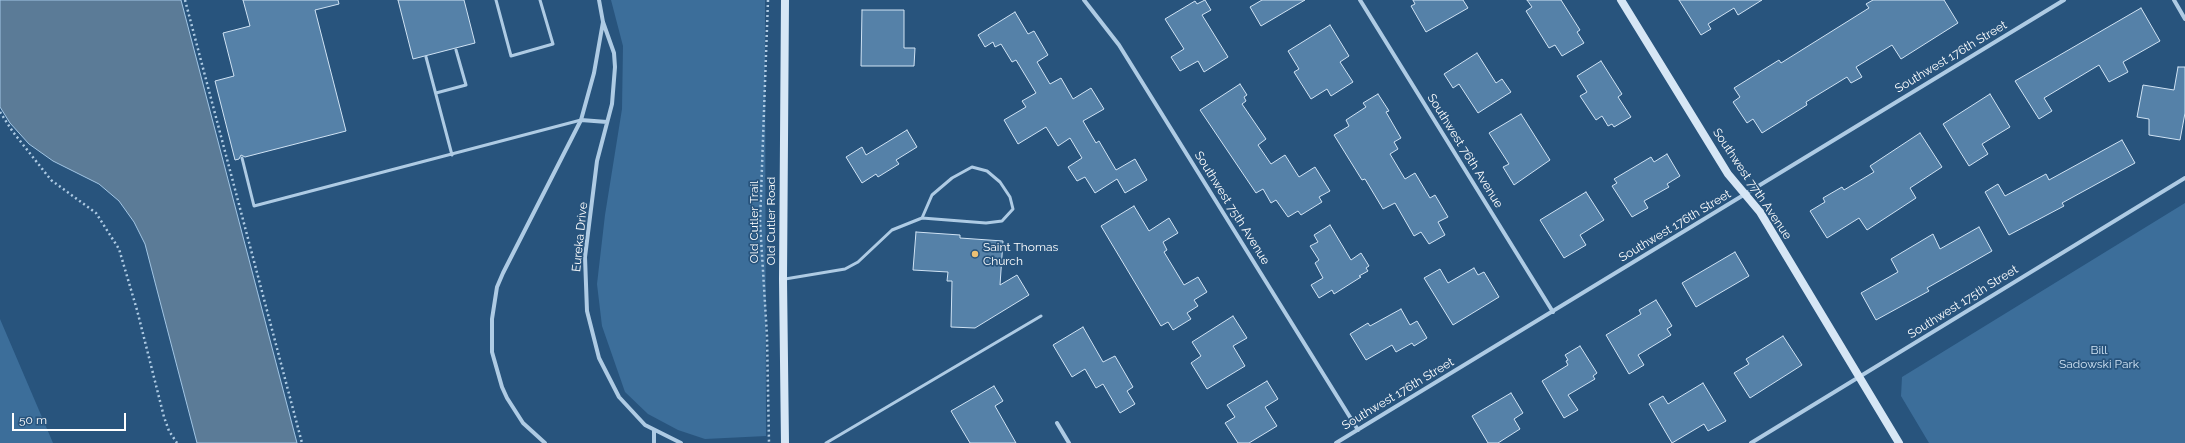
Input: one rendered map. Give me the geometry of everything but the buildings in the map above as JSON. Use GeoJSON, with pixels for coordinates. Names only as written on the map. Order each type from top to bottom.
{"type":"FeatureCollection","features":[{"type":"Feature","properties":{"kind":"street","name":"Eureka Drive"},"geometry":{"type":"LineString","coordinates":[[599,0],[603,22],[614,53],[615,67],[614,87],[608,122],[597,161],[585,257],[587,311],[596,352],[612,385],[627,407],[654,430],[681,443]]}},
{"type":"Feature","properties":{"kind":"street","name":"Old Cutler Road"},"geometry":{"type":"LineString","coordinates":[[785,0],[783,279],[785,443]]}},
{"type":"Feature","properties":{"kind":"street","name":"Southwest 75th Avenue"},"geometry":{"type":"LineString","coordinates":[[1084,0],[1120,45],[1358,430]]}},
{"type":"Feature","properties":{"kind":"street","name":"Southwest 76th Avenue"},"geometry":{"type":"LineString","coordinates":[[1360,0],[1553,312]]}},
{"type":"Feature","properties":{"kind":"street","name":"Southwest 77th Avenue"},"geometry":{"type":"LineString","coordinates":[[1621,0],[1728,174],[1760,212],[1899,443]]}},
{"type":"Feature","properties":{"kind":"street","name":"Southwest 176th Street"},"geometry":{"type":"LineString","coordinates":[[1336,443],[1746,195],[2064,0]]}},
{"type":"Feature","properties":{"kind":"street"},"geometry":{"type":"LineString","coordinates":[[2174,0],[2185,19]]}},
{"type":"Feature","properties":{"kind":"street","name":"Eureka Drive"},"geometry":{"type":"LineString","coordinates":[[545,443],[523,422],[504,392],[493,358],[492,319],[497,287],[503,273],[581,120],[594,73],[603,22]]}},
{"type":"Feature","properties":{"kind":"street"},"geometry":{"type":"LineString","coordinates":[[581,120],[608,122]]}},
{"type":"Feature","properties":{"kind":"street","name":"Southwest 175th Street"},"geometry":{"type":"LineString","coordinates":[[1751,443],[2185,178]]}},
{"type":"Feature","properties":{"kind":"street"},"geometry":{"type":"LineString","coordinates":[[1057,423],[1069,443]]}},
{"type":"Feature","properties":{"kind":"street"},"geometry":{"type":"LineString","coordinates":[[654,430],[654,443]]}},
{"type":"Feature","properties":{"kind":"lane"},"geometry":{"type":"LineString","coordinates":[[496,0],[511,56],[553,44],[540,0]]}},
{"type":"Feature","properties":{"kind":"lane"},"geometry":{"type":"LineString","coordinates":[[436,93],[466,85],[456,50]]}},
{"type":"Feature","properties":{"kind":"lane"},"geometry":{"type":"LineString","coordinates":[[426,57],[452,155]]}},
{"type":"Feature","properties":{"kind":"lane"},"geometry":{"type":"LineString","coordinates":[[242,158],[254,206],[581,120]]}},
{"type":"Feature","properties":{"kind":"lane"},"geometry":{"type":"LineString","coordinates":[[783,279],[846,269],[858,262],[892,230],[922,218],[986,223],[1002,220],[1013,209],[1010,197],[1000,182],[987,171],[972,166],[952,178],[932,195],[922,218]]}},
{"type":"Feature","properties":{"kind":"lane"},"geometry":{"type":"LineString","coordinates":[[826,443],[1042,316]]}},
{"type":"Feature","properties":{"kind":"path"},"geometry":{"type":"LineString","coordinates":[[185,0],[302,443]]}},
{"type":"Feature","properties":{"kind":"path","name":"Old Cutler Trail"},"geometry":{"type":"LineString","coordinates":[[768,0],[760,222],[767,336],[769,443]]}},
{"type":"Feature","properties":{"kind":"path"},"geometry":{"type":"LineString","coordinates":[[0,112],[13,132],[51,180],[96,213],[119,249],[137,310],[164,417],[169,431],[177,443]]}},
{"type":"Feature","properties":{"kind":"green space"},"geometry":{"type":"Polygon","coordinates":[[[611,0],[765,0],[766,436],[705,439],[678,430],[648,414],[625,392],[602,326],[597,284],[605,215],[622,109],[623,46],[611,0]]]}},
{"type":"Feature","properties":{"kind":"green space","name":"Bill Sadowski Park"},"geometry":{"type":"Polygon","coordinates":[[[2185,203],[2185,443],[1929,443],[1901,396],[1902,377],[2185,203]]]}},
{"type":"Feature","properties":{"kind":"green space"},"geometry":{"type":"Polygon","coordinates":[[[0,319],[53,443],[0,443],[0,319]]]}},
{"type":"Feature","properties":{"kind":"shaded area"},"geometry":{"type":"Polygon","coordinates":[[[0,0],[181,0],[297,443],[197,443],[145,244],[134,222],[119,201],[99,184],[53,161],[29,144],[10,123],[0,107],[0,0]]]}},
{"type":"Feature","properties":{"kind":"place","name":"Saint Thomas Church"},"geometry":{"type":"Point","coordinates":[975,254]}}]}
